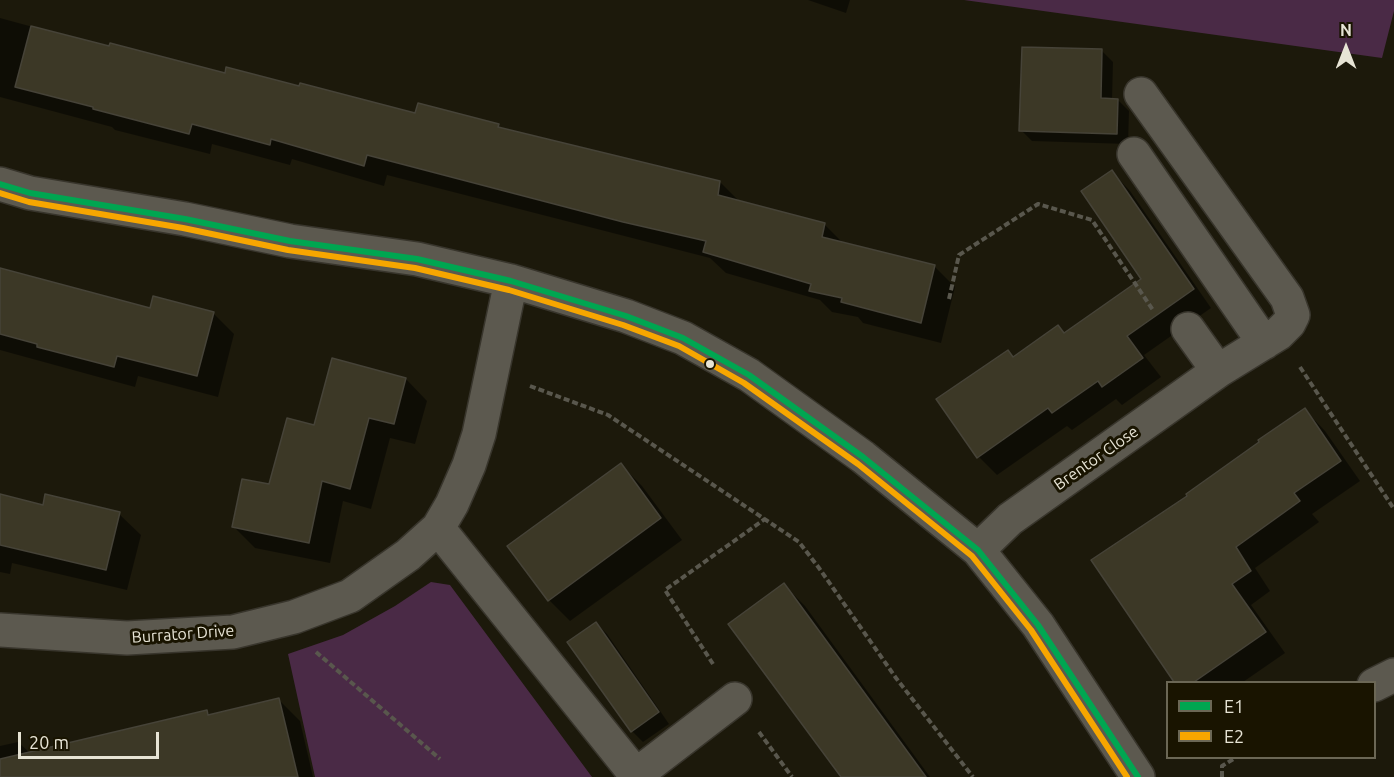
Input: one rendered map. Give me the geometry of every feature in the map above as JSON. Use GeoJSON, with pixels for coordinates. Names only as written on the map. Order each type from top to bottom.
{"type":"FeatureCollection","features":[{"type":"Feature","properties":{"kind":"street"},"geometry":{"type":"LineString","coordinates":[[1134,154],[1271,339],[1293,315],[1287,298],[1141,94]]}},
{"type":"Feature","properties":{"kind":"street"},"geometry":{"type":"LineString","coordinates":[[0,184],[30,193],[185,219],[290,241],[417,259],[511,281],[626,316],[683,338],[749,375],[862,457],[978,550],[1038,625],[1138,777]]}},
{"type":"Feature","properties":{"kind":"street","name":"Burrator Drive"},"geometry":{"type":"LineString","coordinates":[[0,630],[127,638],[233,632],[294,617],[350,596],[408,555],[438,528],[469,465],[479,434],[511,281]]}},
{"type":"Feature","properties":{"kind":"street"},"geometry":{"type":"LineString","coordinates":[[1188,329],[1218,371]]}},
{"type":"Feature","properties":{"kind":"street","name":"Brentor Close"},"geometry":{"type":"LineString","coordinates":[[978,550],[1010,519],[1218,371],[1271,339]]}},
{"type":"Feature","properties":{"kind":"street"},"geometry":{"type":"LineString","coordinates":[[438,528],[636,775],[735,699]]}},
{"type":"Feature","properties":{"kind":"street"},"geometry":{"type":"LineString","coordinates":[[1376,684],[1394,675]]}},
{"type":"Feature","properties":{"kind":"path"},"geometry":{"type":"LineString","coordinates":[[949,299],[959,255],[1038,204],[1092,220],[1164,326],[1188,329]]}},
{"type":"Feature","properties":{"kind":"path"},"geometry":{"type":"LineString","coordinates":[[1271,339],[1394,508]]}},
{"type":"Feature","properties":{"kind":"path"},"geometry":{"type":"LineString","coordinates":[[492,372],[608,415],[799,542],[896,678],[973,777]]}},
{"type":"Feature","properties":{"kind":"path"},"geometry":{"type":"LineString","coordinates":[[765,519],[665,590],[735,699],[792,777]]}},
{"type":"Feature","properties":{"kind":"path"},"geometry":{"type":"LineString","coordinates":[[279,620],[440,759]]}},
{"type":"Feature","properties":{"kind":"path"},"geometry":{"type":"LineString","coordinates":[[1222,777],[1222,766],[1233,759]]}},
{"type":"Feature","properties":{"kind":"shaded area"},"geometry":{"type":"Polygon","coordinates":[[[964,0],[1394,0],[1394,11],[1382,58],[964,0]]]}},
{"type":"Feature","properties":{"kind":"shaded area"},"geometry":{"type":"Polygon","coordinates":[[[431,582],[450,585],[592,777],[315,777],[288,654],[343,635],[395,606],[431,582]]]}},
{"type":"Feature","properties":{"kind":"building"},"geometry":{"type":"Polygon","coordinates":[[[31,26],[109,46],[110,43],[225,73],[226,67],[299,86],[300,83],[415,113],[418,103],[499,124],[498,127],[720,181],[718,195],[825,223],[822,237],[935,265],[921,323],[841,302],[842,298],[809,291],[811,284],[703,252],[706,241],[623,222],[367,155],[364,166],[271,139],[270,145],[192,124],[189,134],[15,87],[31,26]]]}},
{"type":"Feature","properties":{"kind":"building"},"geometry":{"type":"Polygon","coordinates":[[[1022,47],[1102,49],[1101,98],[1118,99],[1117,134],[1019,131],[1022,47]]]}},
{"type":"Feature","properties":{"kind":"building"},"geometry":{"type":"Polygon","coordinates":[[[1112,170],[1194,289],[1127,336],[1143,358],[1102,387],[1098,381],[1052,413],[1048,408],[977,458],[936,399],[1008,350],[1013,357],[1058,325],[1064,333],[1141,279],[1081,191],[1112,170]]]}},
{"type":"Feature","properties":{"kind":"building"},"geometry":{"type":"Polygon","coordinates":[[[0,268],[150,308],[153,296],[214,312],[197,376],[117,356],[114,367],[37,347],[37,344],[0,334],[0,268]]]}},
{"type":"Feature","properties":{"kind":"building"},"geometry":{"type":"Polygon","coordinates":[[[332,358],[406,378],[394,424],[369,418],[350,489],[322,481],[309,543],[232,527],[242,479],[269,484],[287,418],[314,425],[332,358]]]}},
{"type":"Feature","properties":{"kind":"building"},"geometry":{"type":"Polygon","coordinates":[[[1305,408],[1341,461],[1294,493],[1300,501],[1236,547],[1251,571],[1232,584],[1266,632],[1195,681],[1173,681],[1091,560],[1187,496],[1186,494],[1259,442],[1258,440],[1305,408]]]}},
{"type":"Feature","properties":{"kind":"building"},"geometry":{"type":"Polygon","coordinates":[[[621,463],[661,518],[548,601],[507,546],[621,463]]]}},
{"type":"Feature","properties":{"kind":"building"},"geometry":{"type":"Polygon","coordinates":[[[0,494],[43,505],[45,494],[120,512],[106,570],[0,545],[0,494]]]}},
{"type":"Feature","properties":{"kind":"building"},"geometry":{"type":"Polygon","coordinates":[[[784,583],[926,777],[841,777],[728,624],[784,583]]]}},
{"type":"Feature","properties":{"kind":"building"},"geometry":{"type":"Polygon","coordinates":[[[596,622],[659,712],[631,732],[567,642],[596,622]]]}},
{"type":"Feature","properties":{"kind":"building"},"geometry":{"type":"Polygon","coordinates":[[[279,698],[298,777],[0,777],[0,759],[207,710],[208,715],[279,698]]]}},
{"type":"Feature","properties":{"kind":"transit line","name":"E1"},"geometry":{"type":"LineString","coordinates":[[0,184],[30,193],[185,219],[290,241],[417,259],[511,281],[626,316],[683,338],[749,375],[863,457],[978,550],[1038,625],[1138,777]]}},
{"type":"Feature","properties":{"kind":"transit line","name":"E2"},"geometry":{"type":"LineString","coordinates":[[0,193],[29,202],[183,228],[288,250],[415,268],[509,290],[623,325],[679,346],[744,383],[858,464],[972,556],[1031,630],[1127,777]]}}]}
